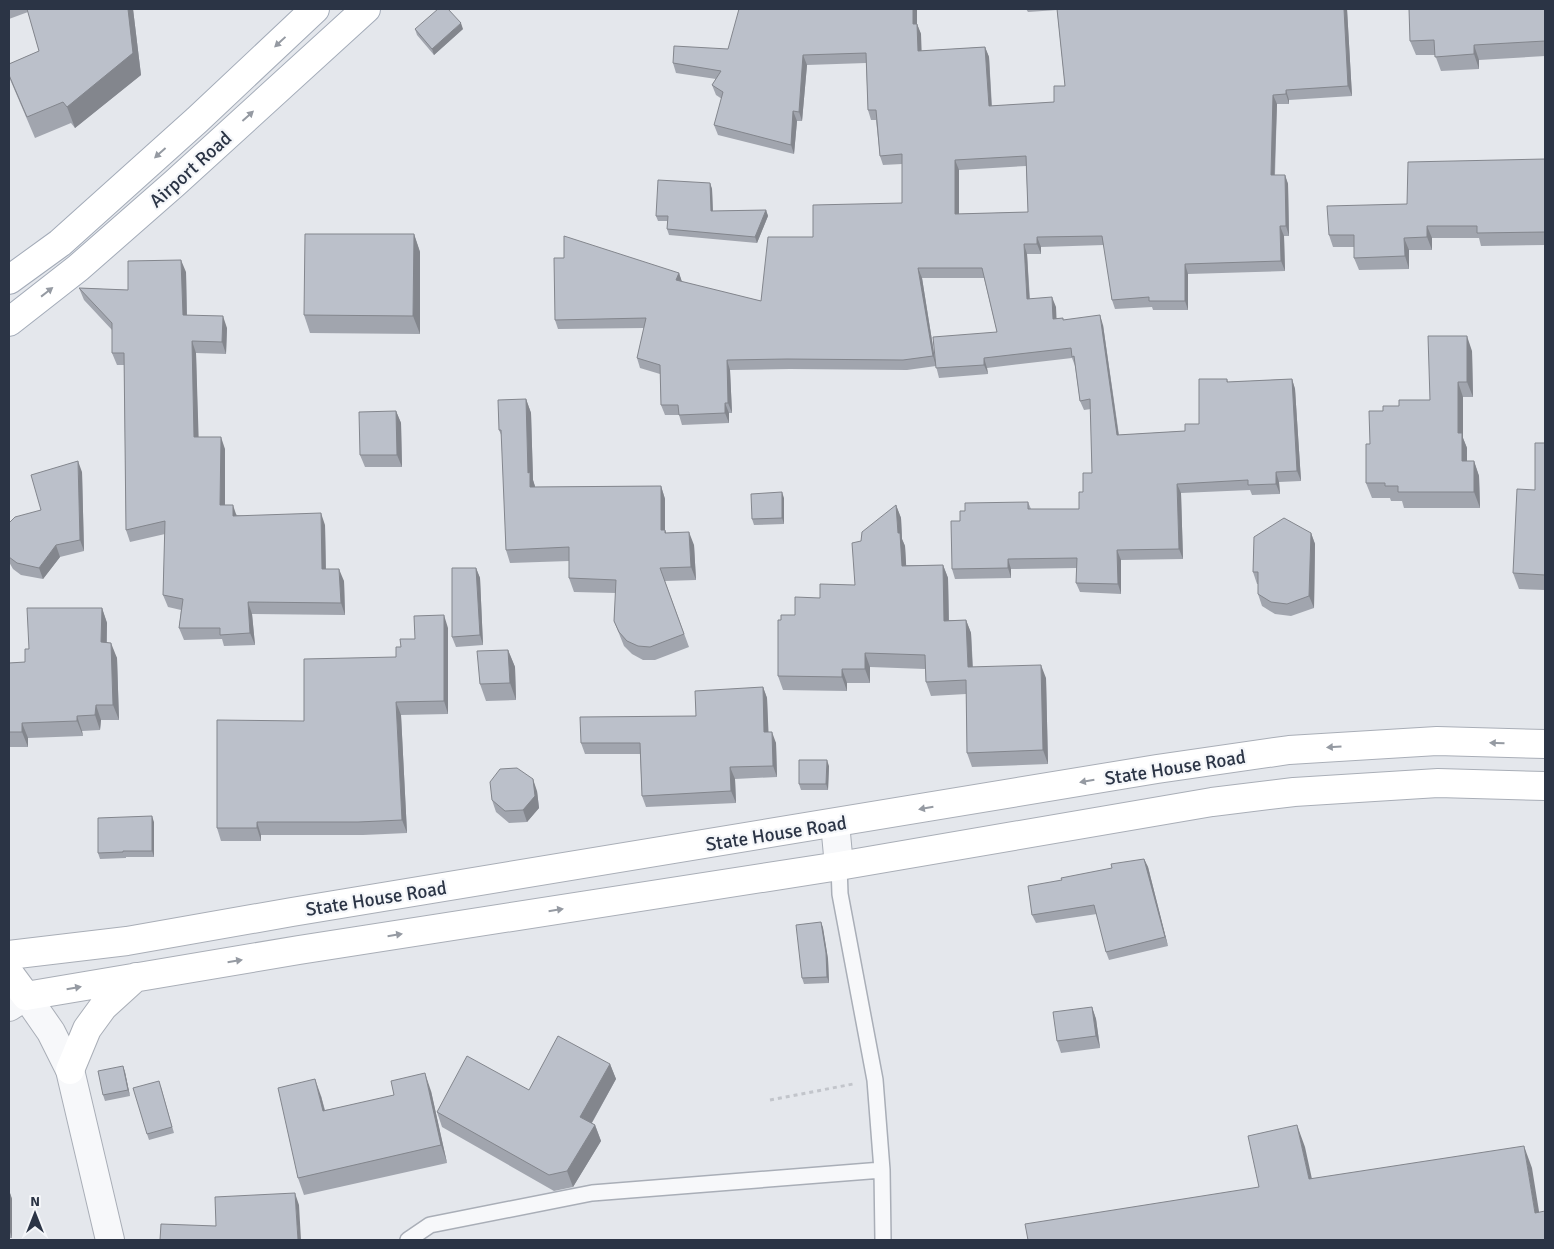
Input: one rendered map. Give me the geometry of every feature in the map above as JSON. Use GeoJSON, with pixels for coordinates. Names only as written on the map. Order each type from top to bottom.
{"type":"FeatureCollection","features":[{"type":"Feature","properties":{"kind":"main road","name":"Airport Road"},"geometry":{"type":"LineString","coordinates":[[9,280],[67,236],[197,120],[315,9]]}},
{"type":"Feature","properties":{"kind":"main road","name":"Airport Road"},"geometry":{"type":"LineString","coordinates":[[9,322],[78,268],[366,9]]}},
{"type":"Feature","properties":{"kind":"main road","name":"State House Road"},"geometry":{"type":"LineString","coordinates":[[9,955],[127,941],[1157,769],[1289,750],[1437,741],[1545,744]]}},
{"type":"Feature","properties":{"kind":"main road"},"geometry":{"type":"LineString","coordinates":[[1157,769],[1164,810]]}},
{"type":"Feature","properties":{"kind":"main road"},"geometry":{"type":"LineString","coordinates":[[9,972],[18,1002],[136,977],[839,866],[1212,802],[1313,790],[1438,782],[1545,786]]}},
{"type":"Feature","properties":{"kind":"main road"},"geometry":{"type":"LineString","coordinates":[[70,1070],[87,1029],[103,1007],[136,977]]}},
{"type":"Feature","properties":{"kind":"street"},"geometry":{"type":"LineString","coordinates":[[835,823],[839,866]]}},
{"type":"Feature","properties":{"kind":"street"},"geometry":{"type":"LineString","coordinates":[[18,1002],[51,1032],[70,1070],[110,1240]]}},
{"type":"Feature","properties":{"kind":"lane"},"geometry":{"type":"LineString","coordinates":[[839,866],[840,894],[875,1080],[882,1170],[883,1240]]}},
{"type":"Feature","properties":{"kind":"lane"},"geometry":{"type":"LineString","coordinates":[[408,1240],[430,1225],[592,1193],[882,1170]]}},
{"type":"Feature","properties":{"kind":"path"},"geometry":{"type":"LineString","coordinates":[[770,1100],[875,1080]]}},
{"type":"Feature","properties":{"kind":"building"},"geometry":{"type":"Polygon","coordinates":[[[27,9],[128,9],[133,53],[67,107],[63,102],[27,117],[9,75],[9,64],[39,51],[27,9]]]}},
{"type":"Feature","properties":{"kind":"building"},"geometry":{"type":"Polygon","coordinates":[[[438,9],[448,9],[461,23],[432,49],[415,29],[438,9]]]}},
{"type":"Feature","properties":{"kind":"building"},"geometry":{"type":"Polygon","coordinates":[[[739,9],[913,9],[913,24],[917,24],[918,51],[985,47],[989,106],[1054,102],[1054,86],[1065,86],[1057,9],[1344,9],[1348,86],[1286,90],[1286,94],[1273,95],[1271,175],[1285,175],[1286,226],[1280,226],[1281,261],[1185,264],[1185,301],[1149,301],[1149,297],[1112,300],[1102,236],[1037,237],[1037,244],[1024,244],[1027,299],[1052,297],[1053,319],[1063,318],[1063,320],[1100,315],[1117,435],[1185,431],[1185,424],[1199,424],[1199,379],[1227,379],[1227,382],[1292,379],[1297,471],[1276,472],[1276,484],[1248,485],[1248,480],[1177,484],[1179,549],[1117,550],[1118,584],[1076,583],[1077,558],[1008,559],[1008,568],[952,569],[951,521],[960,521],[960,511],[965,511],[965,503],[1028,502],[1028,509],[1079,509],[1079,492],[1083,492],[1083,473],[1092,473],[1090,399],[1080,401],[1074,356],[1072,357],[1071,348],[984,358],[984,365],[936,368],[933,337],[997,332],[982,268],[918,268],[933,356],[903,360],[727,360],[728,403],[725,403],[725,413],[679,415],[678,405],[661,405],[660,365],[637,358],[646,318],[555,320],[554,258],[564,258],[564,236],[679,273],[676,280],[761,301],[768,237],[813,237],[813,205],[902,203],[902,154],[880,156],[876,110],[868,110],[866,53],[803,55],[799,112],[793,111],[791,145],[714,125],[723,92],[712,85],[721,71],[673,63],[674,46],[728,49],[739,9]],[[1026,156],[955,160],[955,214],[1028,212],[1026,156]]]}},
{"type":"Feature","properties":{"kind":"building"},"geometry":{"type":"Polygon","coordinates":[[[1409,9],[1545,9],[1545,41],[1474,45],[1474,54],[1435,57],[1434,40],[1410,41],[1409,9]]]}},
{"type":"Feature","properties":{"kind":"building"},"geometry":{"type":"Polygon","coordinates":[[[1545,159],[1545,232],[1477,233],[1477,226],[1427,226],[1427,237],[1404,238],[1405,256],[1354,258],[1354,235],[1329,235],[1327,206],[1407,204],[1408,162],[1545,159]]]}},
{"type":"Feature","properties":{"kind":"building"},"geometry":{"type":"Polygon","coordinates":[[[658,180],[710,183],[711,211],[766,210],[755,237],[667,229],[668,216],[656,216],[658,180]]]}},
{"type":"Feature","properties":{"kind":"building"},"geometry":{"type":"Polygon","coordinates":[[[305,234],[414,234],[413,316],[304,315],[305,234]]]}},
{"type":"Feature","properties":{"kind":"building"},"geometry":{"type":"Polygon","coordinates":[[[181,260],[183,315],[223,316],[222,342],[192,341],[194,437],[221,437],[220,505],[233,505],[233,516],[321,513],[322,569],[339,569],[341,603],[248,602],[250,633],[220,635],[220,628],[179,628],[183,599],[163,595],[165,521],[126,530],[124,353],[112,353],[112,323],[79,288],[128,290],[128,261],[181,260]]]}},
{"type":"Feature","properties":{"kind":"building"},"geometry":{"type":"Polygon","coordinates":[[[1428,336],[1467,336],[1467,382],[1458,382],[1458,433],[1462,433],[1462,461],[1474,461],[1474,492],[1398,492],[1398,486],[1385,486],[1385,483],[1366,483],[1366,444],[1370,444],[1369,411],[1383,411],[1383,406],[1399,406],[1399,400],[1430,400],[1428,336]]]}},
{"type":"Feature","properties":{"kind":"building"},"geometry":{"type":"Polygon","coordinates":[[[526,399],[530,487],[661,486],[661,530],[665,530],[665,533],[689,532],[691,567],[660,568],[684,634],[650,647],[638,646],[627,641],[619,632],[614,621],[616,580],[569,578],[569,547],[506,550],[498,400],[526,399]]]}},
{"type":"Feature","properties":{"kind":"building"},"geometry":{"type":"Polygon","coordinates":[[[396,411],[397,455],[360,455],[359,412],[396,411]]]}},
{"type":"Feature","properties":{"kind":"building"},"geometry":{"type":"Polygon","coordinates":[[[1535,443],[1545,443],[1545,575],[1513,573],[1517,489],[1535,490],[1535,443]]]}},
{"type":"Feature","properties":{"kind":"building"},"geometry":{"type":"Polygon","coordinates":[[[78,461],[80,540],[56,545],[39,568],[17,563],[9,557],[9,523],[15,517],[41,510],[31,475],[78,461]]]}},
{"type":"Feature","properties":{"kind":"building"},"geometry":{"type":"Polygon","coordinates":[[[782,492],[782,518],[752,519],[751,494],[782,492]]]}},
{"type":"Feature","properties":{"kind":"building"},"geometry":{"type":"Polygon","coordinates":[[[896,505],[902,566],[943,565],[944,621],[966,620],[968,667],[1041,665],[1043,750],[967,753],[966,680],[926,682],[925,655],[865,653],[865,669],[842,669],[842,677],[778,676],[778,620],[781,620],[781,615],[795,615],[795,597],[820,598],[820,584],[855,585],[852,543],[861,541],[862,532],[896,505]]]}},
{"type":"Feature","properties":{"kind":"building"},"geometry":{"type":"Polygon","coordinates":[[[1284,518],[1311,533],[1309,596],[1287,604],[1271,602],[1258,594],[1258,572],[1253,572],[1254,537],[1284,518]]]}},
{"type":"Feature","properties":{"kind":"building"},"geometry":{"type":"Polygon","coordinates":[[[452,568],[476,568],[480,635],[452,637],[452,568]]]}},
{"type":"Feature","properties":{"kind":"building"},"geometry":{"type":"Polygon","coordinates":[[[27,608],[102,608],[101,642],[111,643],[113,705],[96,705],[95,715],[77,716],[77,721],[22,723],[22,732],[9,732],[9,663],[25,662],[25,649],[29,649],[27,608]]]}},
{"type":"Feature","properties":{"kind":"building"},"geometry":{"type":"Polygon","coordinates":[[[444,615],[444,701],[396,702],[402,820],[257,822],[257,828],[217,828],[217,720],[304,721],[304,659],[396,657],[396,647],[401,647],[400,639],[415,639],[414,616],[444,615]]]}},
{"type":"Feature","properties":{"kind":"building"},"geometry":{"type":"Polygon","coordinates":[[[508,650],[510,683],[480,684],[477,651],[508,650]]]}},
{"type":"Feature","properties":{"kind":"building"},"geometry":{"type":"Polygon","coordinates":[[[763,687],[764,732],[772,732],[773,766],[730,767],[731,791],[642,796],[640,743],[581,743],[580,717],[696,716],[695,691],[763,687]]]}},
{"type":"Feature","properties":{"kind":"building"},"geometry":{"type":"Polygon","coordinates":[[[799,760],[827,760],[826,784],[799,784],[799,760]]]}},
{"type":"Feature","properties":{"kind":"building"},"geometry":{"type":"Polygon","coordinates":[[[517,768],[533,779],[535,796],[523,810],[505,811],[492,800],[490,782],[500,769],[517,768]]]}},
{"type":"Feature","properties":{"kind":"building"},"geometry":{"type":"Polygon","coordinates":[[[152,816],[152,851],[98,853],[98,818],[152,816]]]}},
{"type":"Feature","properties":{"kind":"building"},"geometry":{"type":"Polygon","coordinates":[[[1144,859],[1165,937],[1106,952],[1094,905],[1032,915],[1028,886],[1112,868],[1111,864],[1144,859]]]}},
{"type":"Feature","properties":{"kind":"building"},"geometry":{"type":"Polygon","coordinates":[[[821,922],[826,953],[827,977],[802,978],[796,925],[821,922]]]}},
{"type":"Feature","properties":{"kind":"building"},"geometry":{"type":"Polygon","coordinates":[[[1092,1007],[1096,1036],[1057,1041],[1053,1012],[1092,1007]]]}},
{"type":"Feature","properties":{"kind":"building"},"geometry":{"type":"Polygon","coordinates":[[[558,1036],[610,1064],[580,1117],[595,1125],[567,1171],[549,1175],[437,1112],[467,1056],[529,1090],[558,1036]]]}},
{"type":"Feature","properties":{"kind":"building"},"geometry":{"type":"Polygon","coordinates":[[[123,1066],[128,1090],[103,1095],[98,1071],[123,1066]]]}},
{"type":"Feature","properties":{"kind":"building"},"geometry":{"type":"Polygon","coordinates":[[[425,1073],[441,1145],[298,1178],[278,1088],[315,1079],[323,1111],[394,1095],[391,1081],[425,1073]]]}},
{"type":"Feature","properties":{"kind":"building"},"geometry":{"type":"Polygon","coordinates":[[[159,1081],[172,1127],[147,1134],[133,1088],[159,1081]]]}},
{"type":"Feature","properties":{"kind":"building"},"geometry":{"type":"Polygon","coordinates":[[[1297,1125],[1309,1179],[1524,1146],[1535,1213],[1545,1211],[1545,1240],[1028,1240],[1025,1224],[1259,1187],[1248,1136],[1297,1125]]]}},
{"type":"Feature","properties":{"kind":"building"},"geometry":{"type":"Polygon","coordinates":[[[295,1193],[298,1240],[160,1240],[161,1224],[216,1226],[215,1197],[295,1193]]]}}]}
